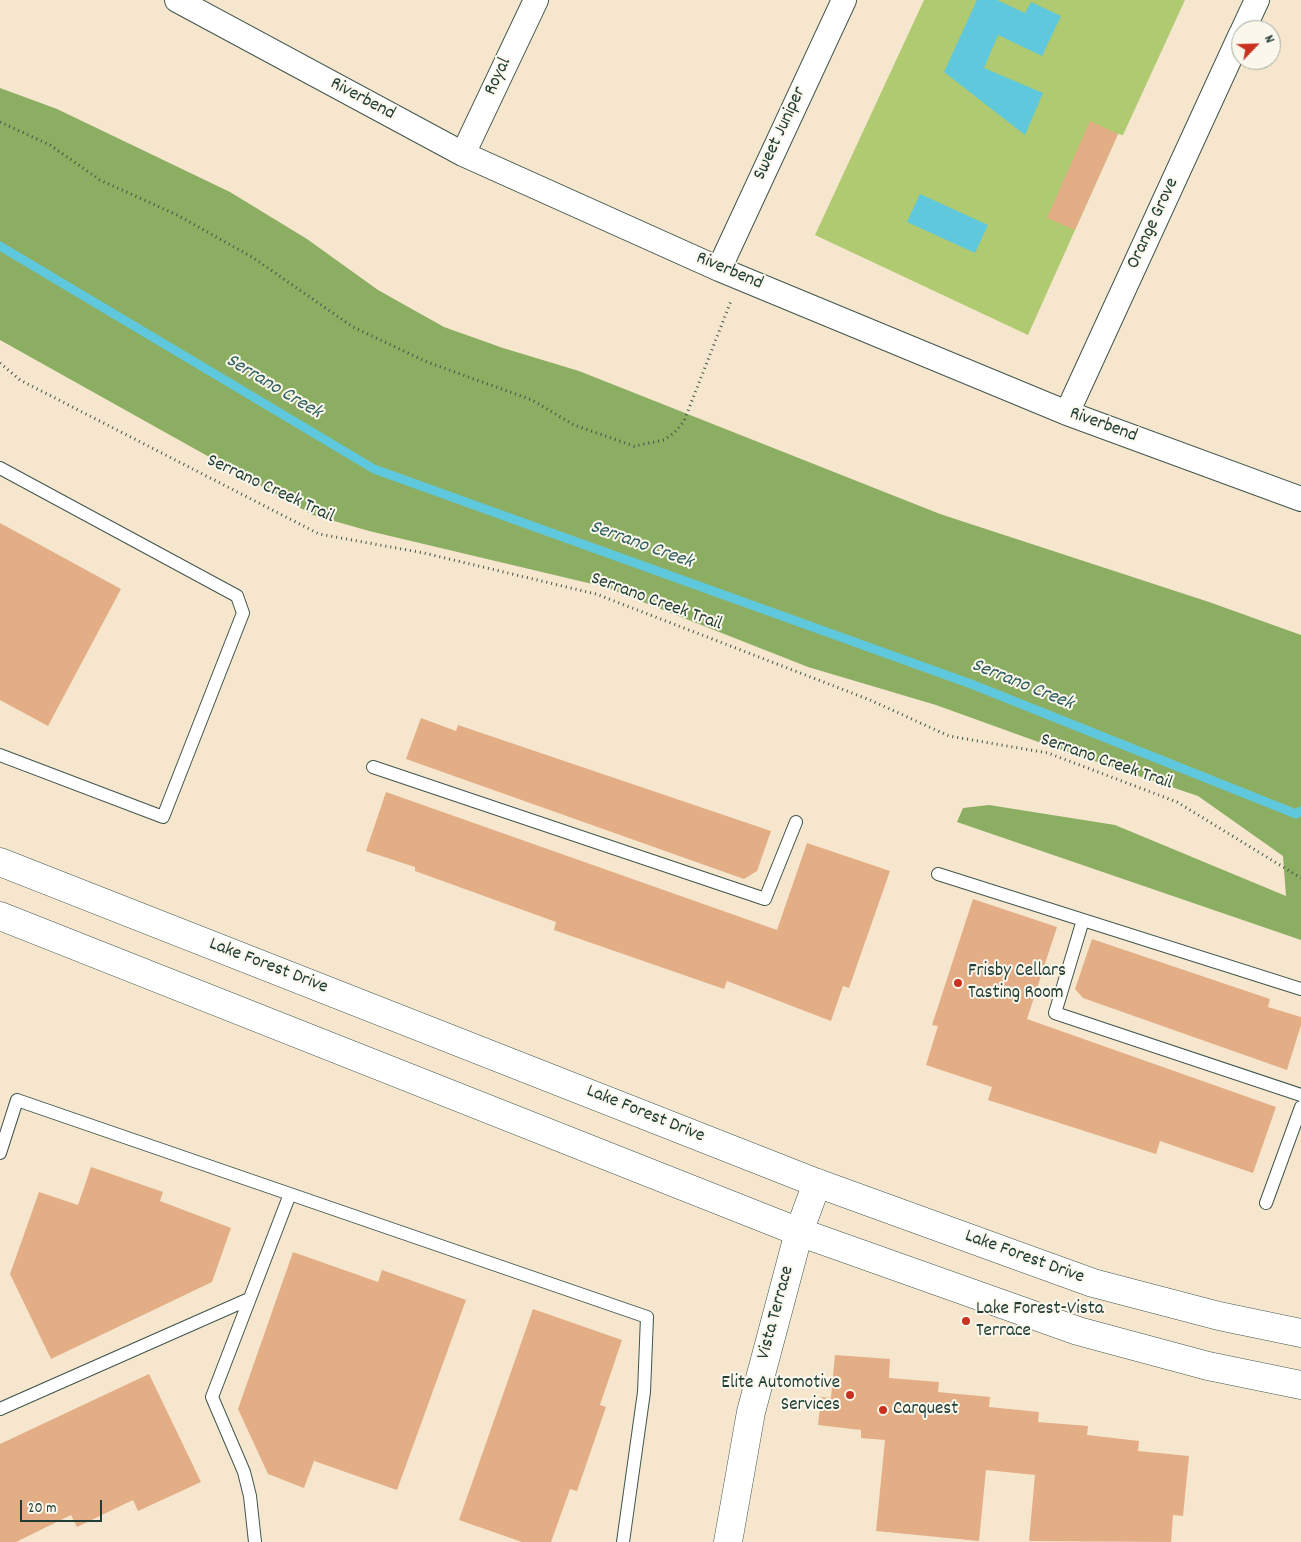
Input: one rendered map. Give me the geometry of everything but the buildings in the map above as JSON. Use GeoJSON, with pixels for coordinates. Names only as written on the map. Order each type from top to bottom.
{"type":"FeatureCollection","features":[{"type":"Feature","properties":{"kind":"main road","name":"Lake Forest Drive"},"geometry":{"type":"LineString","coordinates":[[0,862],[817,1183],[1093,1283],[1219,1316],[1301,1333]]}},
{"type":"Feature","properties":{"kind":"main road"},"geometry":{"type":"LineString","coordinates":[[0,916],[799,1232],[1078,1332],[1208,1366],[1301,1385]]}},
{"type":"Feature","properties":{"kind":"main road","name":"Vista Terrace"},"geometry":{"type":"LineString","coordinates":[[728,1542],[751,1412],[799,1232],[817,1183]]}},
{"type":"Feature","properties":{"kind":"street","name":"Riverbend"},"geometry":{"type":"LineString","coordinates":[[177,0],[463,154],[729,273],[1067,413],[1301,499]]}},
{"type":"Feature","properties":{"kind":"street","name":"Royal"},"geometry":{"type":"LineString","coordinates":[[463,154],[536,0]]}},
{"type":"Feature","properties":{"kind":"street","name":"Sweet Juniper"},"geometry":{"type":"LineString","coordinates":[[729,273],[844,0]]}},
{"type":"Feature","properties":{"kind":"street"},"geometry":{"type":"LineString","coordinates":[[1248,20],[1257,0]]}},
{"type":"Feature","properties":{"kind":"street","name":"Orange Grove"},"geometry":{"type":"LineString","coordinates":[[1067,413],[1231,56]]}},
{"type":"Feature","properties":{"kind":"lane"},"geometry":{"type":"LineString","coordinates":[[0,468],[237,596],[243,613],[163,817],[0,755]]}},
{"type":"Feature","properties":{"kind":"lane"},"geometry":{"type":"LineString","coordinates":[[373,767],[764,899],[796,822]]}},
{"type":"Feature","properties":{"kind":"lane"},"geometry":{"type":"LineString","coordinates":[[938,874],[1301,989]]}},
{"type":"Feature","properties":{"kind":"lane"},"geometry":{"type":"LineString","coordinates":[[1083,920],[1055,1013],[1301,1095]]}},
{"type":"Feature","properties":{"kind":"lane"},"geometry":{"type":"LineString","coordinates":[[0,1153],[17,1100],[647,1317],[644,1392],[623,1542]]}},
{"type":"Feature","properties":{"kind":"lane"},"geometry":{"type":"LineString","coordinates":[[1266,1203],[1301,1107]]}},
{"type":"Feature","properties":{"kind":"lane"},"geometry":{"type":"LineString","coordinates":[[255,1542],[250,1496],[244,1472],[212,1397],[290,1194]]}},
{"type":"Feature","properties":{"kind":"lane"},"geometry":{"type":"LineString","coordinates":[[0,1409],[249,1299]]}},
{"type":"Feature","properties":{"kind":"path"},"geometry":{"type":"LineString","coordinates":[[0,122],[50,145],[100,180],[177,215],[252,256],[353,327],[427,362],[532,400],[574,425],[634,446],[664,440],[684,422],[729,273]]}},
{"type":"Feature","properties":{"kind":"path","name":"Serrano Creek Trail"},"geometry":{"type":"LineString","coordinates":[[0,363],[20,380],[319,534],[424,553],[596,594],[870,700],[949,736],[1048,753],[1177,802],[1301,878]]}},
{"type":"Feature","properties":{"kind":"green space"},"geometry":{"type":"Polygon","coordinates":[[[924,0],[1185,0],[1123,135],[1118,134],[1028,335],[815,235],[924,0]]]}},
{"type":"Feature","properties":{"kind":"green space"},"geometry":{"type":"Polygon","coordinates":[[[0,88],[57,109],[230,192],[307,239],[378,290],[444,327],[503,348],[579,371],[940,514],[1209,602],[1301,635],[1301,940],[957,822],[963,808],[989,805],[1115,825],[1286,896],[1283,856],[1198,796],[936,705],[808,667],[605,587],[369,531],[313,515],[0,340],[0,88]]]}},
{"type":"Feature","properties":{"kind":"water"},"geometry":{"type":"Polygon","coordinates":[[[977,0],[997,0],[1025,13],[1031,2],[1061,16],[1042,56],[998,35],[984,68],[1043,93],[1025,135],[944,72],[977,0]]]}},
{"type":"Feature","properties":{"kind":"water"},"geometry":{"type":"Polygon","coordinates":[[[920,194],[988,225],[975,253],[907,222],[920,194]]]}},
{"type":"Feature","properties":{"kind":"waterway","name":"Serrano Creek"},"geometry":{"type":"LineString","coordinates":[[0,246],[374,469],[971,684],[1296,814],[1301,811]]}},
{"type":"Feature","properties":{"kind":"place","name":"Frisby Cellars Tasting Room"},"geometry":{"type":"Point","coordinates":[958,983]}},
{"type":"Feature","properties":{"kind":"place","name":"Lake Forest-Vista Terrace"},"geometry":{"type":"Point","coordinates":[966,1321]}},
{"type":"Feature","properties":{"kind":"place","name":"Elite Automotive Services"},"geometry":{"type":"Point","coordinates":[850,1395]}},
{"type":"Feature","properties":{"kind":"place","name":"Carquest"},"geometry":{"type":"Point","coordinates":[883,1410]}}]}
